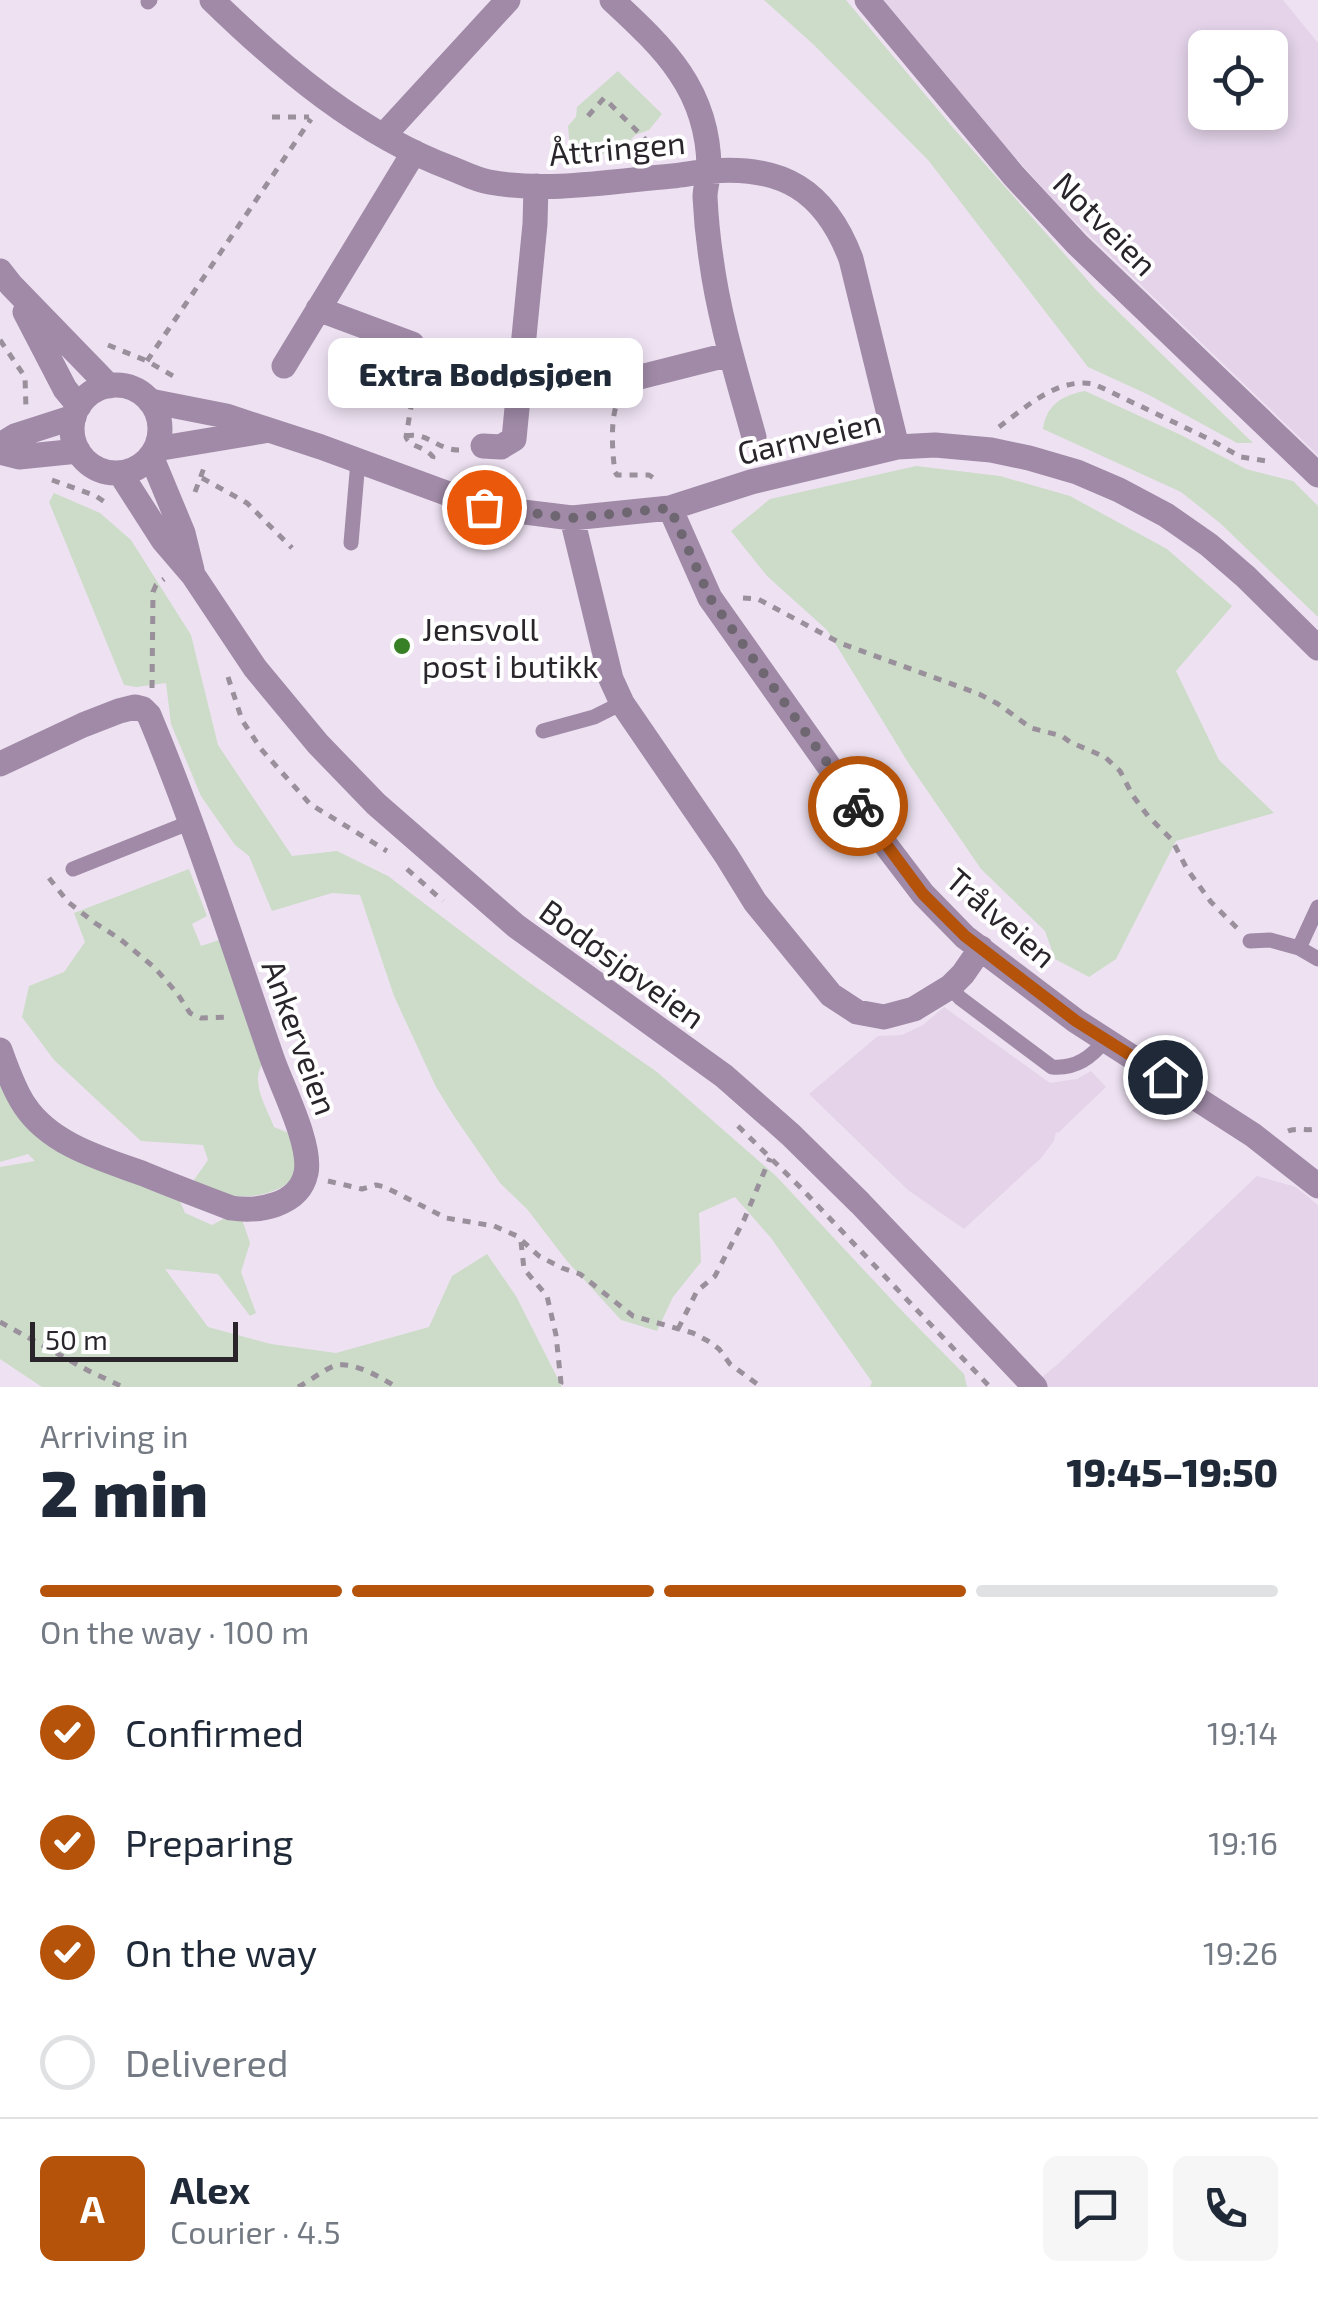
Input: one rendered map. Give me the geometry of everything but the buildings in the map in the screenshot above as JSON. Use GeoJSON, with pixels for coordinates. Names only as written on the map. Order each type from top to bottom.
{"type":"FeatureCollection","features":[{"type":"Feature","properties":{"kind":"street","name":"Åttringen"},"geometry":{"type":"LineString","coordinates":[[212,0],[318,108],[384,135],[428,160],[487,182],[536,186],[739,170],[781,178],[798,186],[818,200],[843,237],[896,447]]}},
{"type":"Feature","properties":{"kind":"street"},"geometry":{"type":"LineString","coordinates":[[384,135],[508,0]]}},
{"type":"Feature","properties":{"kind":"street"},"geometry":{"type":"LineString","coordinates":[[612,0],[676,64],[696,99],[706,133],[709,171],[705,192],[711,260],[754,437]]}},
{"type":"Feature","properties":{"kind":"street","name":"Notveien"},"geometry":{"type":"LineString","coordinates":[[867,0],[1002,162],[1078,244],[1318,475]]}},
{"type":"Feature","properties":{"kind":"street"},"geometry":{"type":"LineString","coordinates":[[284,366],[414,152]]}},
{"type":"Feature","properties":{"kind":"street"},"geometry":{"type":"LineString","coordinates":[[483,446],[501,446],[514,439],[536,186]]}},
{"type":"Feature","properties":{"kind":"street"},"geometry":{"type":"LineString","coordinates":[[6,278],[110,386]]}},
{"type":"Feature","properties":{"kind":"street"},"geometry":{"type":"LineString","coordinates":[[6,278],[76,411],[74,440],[78,451],[18,457],[0,448],[15,436],[76,411],[98,389],[124,386],[139,391],[150,401]]}},
{"type":"Feature","properties":{"kind":"street"},"geometry":{"type":"LineString","coordinates":[[318,309],[412,344]]}},
{"type":"Feature","properties":{"kind":"street"},"geometry":{"type":"LineString","coordinates":[[645,376],[731,354]]}},
{"type":"Feature","properties":{"kind":"street","name":"Garnveien"},"geometry":{"type":"LineString","coordinates":[[150,401],[226,416],[484,507],[572,518],[751,482],[896,447],[991,450],[1029,458],[1077,472],[1166,515],[1246,577],[1318,648]]}},
{"type":"Feature","properties":{"kind":"street","name":"Bodøsjøveien"},"geometry":{"type":"LineString","coordinates":[[150,401],[160,424],[153,453],[171,510],[183,533],[193,575]]}},
{"type":"Feature","properties":{"kind":"street","name":"Garnveien"},"geometry":{"type":"LineString","coordinates":[[153,453],[270,430]]}},
{"type":"Feature","properties":{"kind":"street","name":"Bodøsjøveien"},"geometry":{"type":"LineString","coordinates":[[78,451],[96,468],[120,473],[255,668],[318,744],[376,804],[516,926],[724,1076],[791,1135],[1034,1387]]}},
{"type":"Feature","properties":{"kind":"street"},"geometry":{"type":"LineString","coordinates":[[120,473],[142,465],[153,453]]}},
{"type":"Feature","properties":{"kind":"street","name":"Trålveien"},"geometry":{"type":"LineString","coordinates":[[664,499],[710,598],[923,894],[965,936],[1076,1021],[1254,1135],[1318,1186]]}},
{"type":"Feature","properties":{"kind":"street"},"geometry":{"type":"LineString","coordinates":[[572,518],[611,679],[622,703],[754,902],[831,994],[857,1012],[884,1017],[914,1009],[950,987],[980,948]]}},
{"type":"Feature","properties":{"kind":"street"},"geometry":{"type":"LineString","coordinates":[[0,764],[83,725],[134,707],[143,710]]}},
{"type":"Feature","properties":{"kind":"street","name":"Ankerveien"},"geometry":{"type":"LineString","coordinates":[[143,710],[156,732],[190,822],[303,1139],[306,1173]]}},
{"type":"Feature","properties":{"kind":"street"},"geometry":{"type":"LineString","coordinates":[[0,1050],[26,1108],[66,1143],[94,1155],[231,1208],[249,1210],[295,1194],[306,1173]]}},
{"type":"Feature","properties":{"kind":"lane"},"geometry":{"type":"LineString","coordinates":[[351,543],[358,462]]}},
{"type":"Feature","properties":{"kind":"lane"},"geometry":{"type":"LineString","coordinates":[[543,731],[594,717],[622,703]]}},
{"type":"Feature","properties":{"kind":"lane"},"geometry":{"type":"LineString","coordinates":[[73,869],[190,822]]}},
{"type":"Feature","properties":{"kind":"lane"},"geometry":{"type":"LineString","coordinates":[[1299,948],[1318,906]]}},
{"type":"Feature","properties":{"kind":"lane"},"geometry":{"type":"LineString","coordinates":[[1250,941],[1270,940],[1299,948],[1318,959]]}},
{"type":"Feature","properties":{"kind":"lane"},"geometry":{"type":"LineString","coordinates":[[950,987],[1052,1067],[1081,1062],[1106,1039]]}},
{"type":"Feature","properties":{"kind":"path"},"geometry":{"type":"LineString","coordinates":[[588,116],[604,98],[654,149],[671,148]]}},
{"type":"Feature","properties":{"kind":"path"},"geometry":{"type":"LineString","coordinates":[[272,117],[318,108]]}},
{"type":"Feature","properties":{"kind":"path"},"geometry":{"type":"LineString","coordinates":[[147,361],[318,108]]}},
{"type":"Feature","properties":{"kind":"path"},"geometry":{"type":"LineString","coordinates":[[0,340],[25,377],[24,406],[29,420]]}},
{"type":"Feature","properties":{"kind":"path"},"geometry":{"type":"LineString","coordinates":[[97,341],[147,361],[186,384]]}},
{"type":"Feature","properties":{"kind":"path"},"geometry":{"type":"LineString","coordinates":[[412,344],[419,356],[406,436],[410,443],[428,450],[433,457],[430,468]]}},
{"type":"Feature","properties":{"kind":"path"},"geometry":{"type":"LineString","coordinates":[[645,376],[646,386],[618,398],[612,442],[614,466],[617,475],[649,475],[664,499]]}},
{"type":"Feature","properties":{"kind":"path"},"geometry":{"type":"LineString","coordinates":[[988,432],[1064,384],[1080,381],[1094,384],[1242,457],[1275,460],[1292,450]]}},
{"type":"Feature","properties":{"kind":"path"},"geometry":{"type":"LineString","coordinates":[[406,436],[415,434],[450,450],[483,446]]}},
{"type":"Feature","properties":{"kind":"path"},"geometry":{"type":"LineString","coordinates":[[194,494],[206,462]]}},
{"type":"Feature","properties":{"kind":"path"},"geometry":{"type":"LineString","coordinates":[[202,478],[247,502],[292,548]]}},
{"type":"Feature","properties":{"kind":"path"},"geometry":{"type":"LineString","coordinates":[[143,710],[153,686],[153,592],[166,578]]}},
{"type":"Feature","properties":{"kind":"path"},"geometry":{"type":"LineString","coordinates":[[738,602],[734,598],[758,598],[840,644],[979,694],[1031,728],[1062,736],[1105,756],[1120,771],[1148,816],[1172,840],[1187,869],[1212,902],[1250,941]]}},
{"type":"Feature","properties":{"kind":"path"},"geometry":{"type":"LineString","coordinates":[[49,878],[68,902],[154,968],[190,1013],[201,1018],[258,1016]]}},
{"type":"Feature","properties":{"kind":"path"},"geometry":{"type":"LineString","coordinates":[[1284,1135],[1289,1130],[1318,1128]]}},
{"type":"Feature","properties":{"kind":"path"},"geometry":{"type":"LineString","coordinates":[[678,1329],[697,1291],[715,1276],[770,1158]]}},
{"type":"Feature","properties":{"kind":"path"},"geometry":{"type":"LineString","coordinates":[[306,1173],[350,1188],[385,1187],[446,1218],[494,1226],[539,1256],[580,1274],[633,1316],[693,1333],[708,1342],[761,1387]]}},
{"type":"Feature","properties":{"kind":"path"},"geometry":{"type":"LineString","coordinates":[[520,1240],[524,1270],[548,1296],[556,1335],[559,1387]]}},
{"type":"Feature","properties":{"kind":"path"},"geometry":{"type":"LineString","coordinates":[[0,1322],[123,1387]]}},
{"type":"Feature","properties":{"kind":"path"},"geometry":{"type":"LineString","coordinates":[[298,1387],[334,1366],[348,1365],[380,1376],[396,1387]]}},
{"type":"Feature","properties":{"kind":"shaded area"},"geometry":{"type":"Polygon","coordinates":[[[883,0],[1283,0],[1318,43],[1318,455],[1063,210],[883,0]]]}},
{"type":"Feature","properties":{"kind":"shaded area"},"geometry":{"type":"Polygon","coordinates":[[[944,1007],[1050,1083],[1077,1079],[1091,1071],[1106,1087],[1056,1132],[1041,1158],[964,1229],[908,1190],[809,1094],[878,1036],[902,1035],[923,1025],[944,1007]]]}},
{"type":"Feature","properties":{"kind":"shaded area"},"geometry":{"type":"Polygon","coordinates":[[[1257,1176],[1296,1187],[1318,1205],[1318,1387],[1030,1387],[1058,1364],[1257,1176]]]}},
{"type":"Feature","properties":{"kind":"green space"},"geometry":{"type":"Polygon","coordinates":[[[764,0],[846,0],[1097,291],[1253,443],[1237,443],[1088,367],[928,160],[764,0]]]}},
{"type":"Feature","properties":{"kind":"green space"},"geometry":{"type":"Polygon","coordinates":[[[618,71],[662,114],[649,130],[635,135],[622,150],[581,158],[570,148],[568,126],[576,117],[577,107],[618,71]]]}},
{"type":"Feature","properties":{"kind":"green space"},"geometry":{"type":"Polygon","coordinates":[[[1085,391],[1246,469],[1293,481],[1318,506],[1318,617],[1220,523],[1181,492],[1043,429],[1057,402],[1085,391]]]}},
{"type":"Feature","properties":{"kind":"green space"},"geometry":{"type":"Polygon","coordinates":[[[916,466],[1000,476],[1070,496],[1167,549],[1232,606],[1176,671],[1219,760],[1274,813],[1176,841],[1116,959],[1089,977],[1055,959],[1045,931],[981,869],[909,764],[827,630],[767,576],[731,531],[770,499],[916,466]]]}},
{"type":"Feature","properties":{"kind":"green space"},"geometry":{"type":"Polygon","coordinates":[[[54,493],[100,513],[131,540],[191,635],[218,745],[292,856],[337,851],[388,876],[527,981],[657,1072],[776,1176],[964,1374],[967,1387],[870,1387],[872,1382],[771,1238],[735,1197],[699,1213],[701,1262],[673,1297],[657,1331],[621,1320],[567,1261],[527,1209],[500,1183],[436,1087],[394,996],[360,895],[332,893],[272,911],[249,856],[235,845],[201,796],[171,724],[166,683],[124,685],[49,502],[54,493]]]}},
{"type":"Feature","properties":{"kind":"green space"},"geometry":{"type":"Polygon","coordinates":[[[189,869],[207,916],[192,924],[201,946],[219,940],[265,1061],[258,1076],[263,1102],[274,1127],[291,1134],[296,1153],[296,1168],[290,1181],[257,1195],[224,1194],[194,1180],[208,1160],[203,1145],[141,1141],[54,1060],[22,1017],[29,986],[64,972],[85,942],[74,913],[189,869]]]}},
{"type":"Feature","properties":{"kind":"green space"},"geometry":{"type":"Polygon","coordinates":[[[0,1070],[20,1113],[180,1201],[185,1213],[212,1225],[241,1216],[250,1243],[241,1272],[256,1313],[250,1316],[218,1274],[165,1269],[208,1327],[271,1344],[336,1353],[429,1327],[452,1276],[487,1254],[516,1296],[562,1387],[42,1387],[0,1359],[0,1167],[35,1161],[28,1154],[0,1162],[0,1070]]]}},
{"type":"Feature","properties":{"kind":"way so far"},"geometry":{"type":"LineString","coordinates":[[484,507],[572,518],[670,508],[710,598],[858,806]]}},
{"type":"Feature","properties":{"kind":"place","name":"Extra Bodøsjøen"},"geometry":{"type":"Point","coordinates":[484,507]}},
{"type":"Feature","properties":{"kind":"place","name":"Jensvoll post i butikk"},"geometry":{"type":"Point","coordinates":[402,646]}},
{"type":"Feature","properties":{"kind":"route"},"geometry":{"type":"LineString","coordinates":[[858,806],[923,894],[965,936],[1076,1021],[1165,1077]]}}]}
